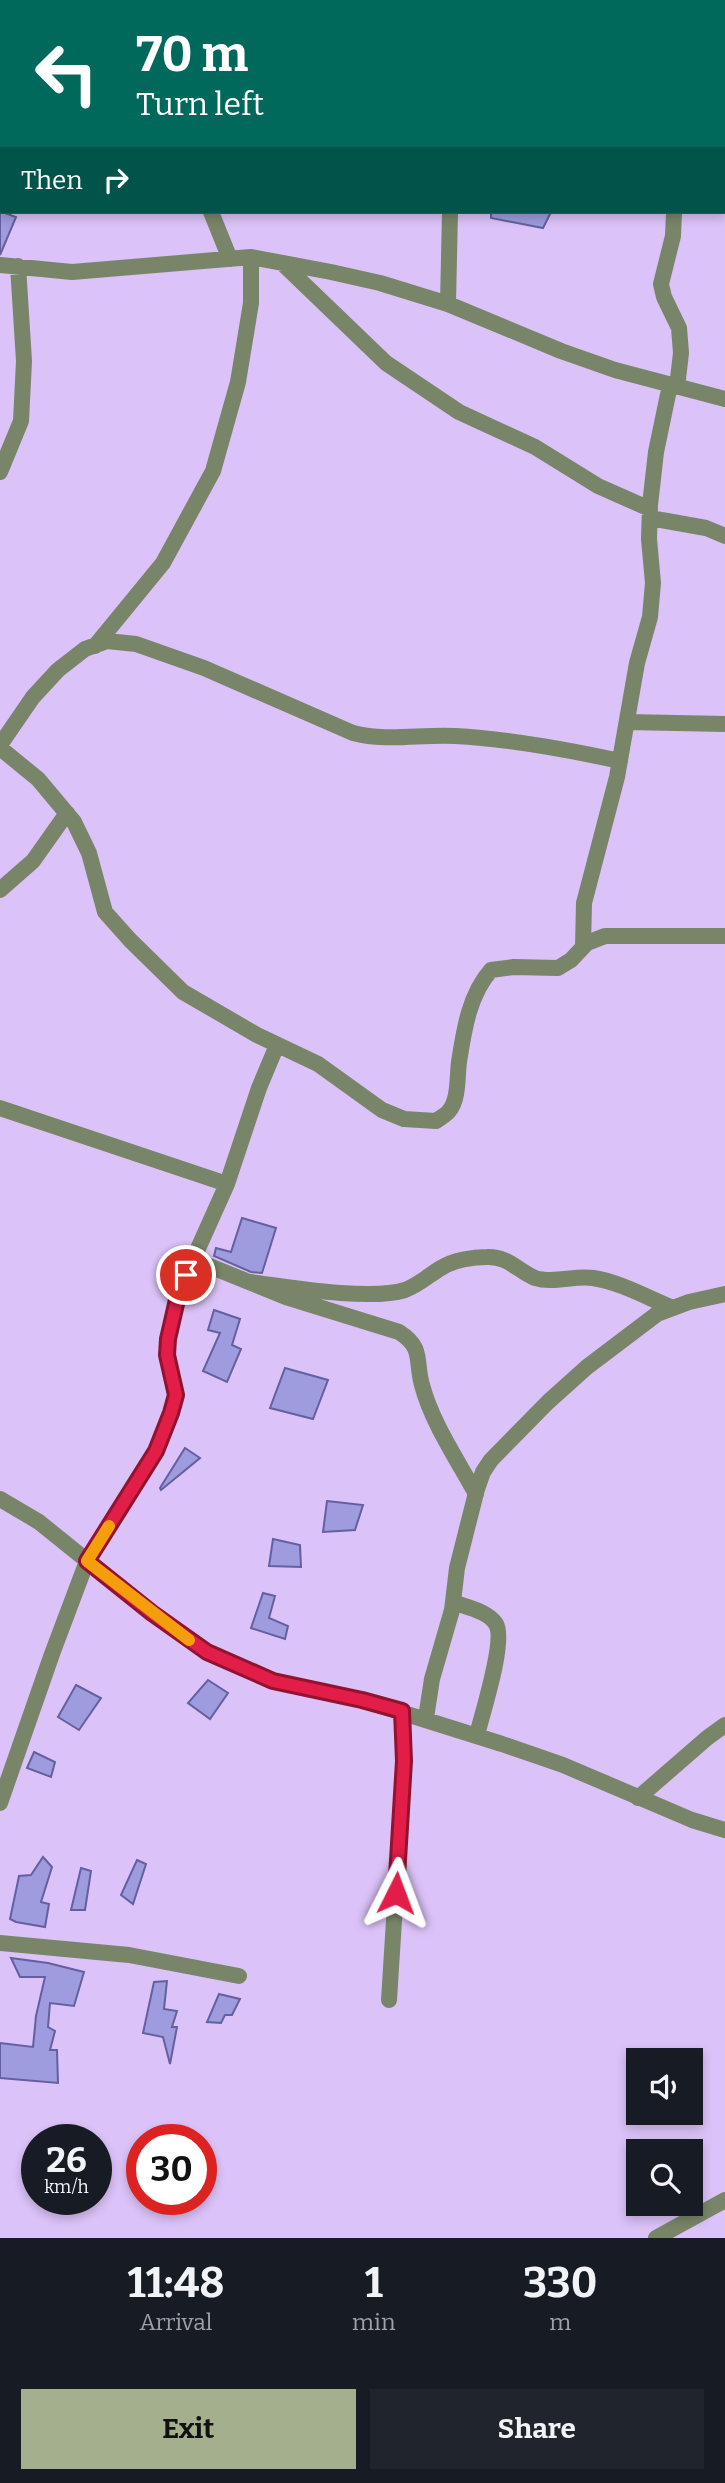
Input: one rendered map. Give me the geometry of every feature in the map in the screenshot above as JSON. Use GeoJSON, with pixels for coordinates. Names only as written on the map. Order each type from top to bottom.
{"type":"FeatureCollection","features":[{"type":"Feature","properties":{"kind":"street"},"geometry":{"type":"LineString","coordinates":[[212,214],[230,259]]}},
{"type":"Feature","properties":{"kind":"street"},"geometry":{"type":"LineString","coordinates":[[448,304],[450,214]]}},
{"type":"Feature","properties":{"kind":"street"},"geometry":{"type":"LineString","coordinates":[[583,947],[584,903],[620,761],[637,663],[650,617],[653,583],[650,514],[656,452],[681,353],[679,328],[664,297],[661,284],[673,236],[674,214]]}},
{"type":"Feature","properties":{"kind":"street"},"geometry":{"type":"LineString","coordinates":[[95,646],[163,563],[213,471],[238,382],[251,303],[251,257]]}},
{"type":"Feature","properties":{"kind":"street"},"geometry":{"type":"LineString","coordinates":[[0,265],[72,272],[251,257],[380,283],[448,304],[561,351],[615,370],[725,399]]}},
{"type":"Feature","properties":{"kind":"street"},"geometry":{"type":"LineString","coordinates":[[282,263],[386,363],[459,412],[535,447],[650,514],[706,528],[725,536]]}},
{"type":"Feature","properties":{"kind":"street"},"geometry":{"type":"LineString","coordinates":[[0,472],[21,421],[24,361],[18,266]]}},
{"type":"Feature","properties":{"kind":"street"},"geometry":{"type":"LineString","coordinates":[[620,761],[506,740],[453,736],[373,738],[354,733],[204,668],[136,644],[107,642],[85,649],[58,670],[33,697],[0,747],[38,779],[74,822],[89,852],[104,912],[183,992],[318,1065],[382,1110],[404,1119],[436,1121],[450,1110],[456,1093],[459,1062],[471,1004],[480,983],[491,970],[514,967],[537,970],[558,968],[571,960],[587,943],[605,936],[725,936]]}},
{"type":"Feature","properties":{"kind":"street"},"geometry":{"type":"LineString","coordinates":[[627,722],[725,724]]}},
{"type":"Feature","properties":{"kind":"street"},"geometry":{"type":"LineString","coordinates":[[0,890],[33,861],[67,813]]}},
{"type":"Feature","properties":{"kind":"street"},"geometry":{"type":"LineString","coordinates":[[0,1803],[87,1561],[156,1451],[171,1413],[176,1395],[167,1355],[168,1339],[179,1291],[226,1184],[277,1045]]}},
{"type":"Feature","properties":{"kind":"street"},"geometry":{"type":"LineString","coordinates":[[0,1108],[226,1184]]}},
{"type":"Feature","properties":{"kind":"street"},"geometry":{"type":"LineString","coordinates":[[250,1282],[345,1292],[403,1290],[424,1280],[443,1266],[474,1257],[491,1256],[506,1259],[533,1277],[545,1280],[576,1276],[597,1278],[673,1308]]}},
{"type":"Feature","properties":{"kind":"street"},"geometry":{"type":"LineString","coordinates":[[192,1259],[334,1313],[400,1332],[412,1340],[418,1353],[422,1385],[437,1422],[476,1494]]}},
{"type":"Feature","properties":{"kind":"street"},"geometry":{"type":"LineString","coordinates":[[426,1718],[432,1679],[453,1602],[457,1568],[482,1472],[548,1402],[587,1367],[657,1314],[725,1294]]}},
{"type":"Feature","properties":{"kind":"street"},"geometry":{"type":"LineString","coordinates":[[0,1499],[39,1521],[152,1613],[207,1652],[273,1681],[362,1700],[477,1735],[563,1765],[692,1820],[725,1830]]}},
{"type":"Feature","properties":{"kind":"street"},"geometry":{"type":"LineString","coordinates":[[453,1602],[487,1615],[495,1622],[499,1631],[495,1665],[477,1735]]}},
{"type":"Feature","properties":{"kind":"street"},"geometry":{"type":"LineString","coordinates":[[389,2000],[404,1761],[402,1711]]}},
{"type":"Feature","properties":{"kind":"street"},"geometry":{"type":"LineString","coordinates":[[638,1798],[706,1738],[725,1725]]}},
{"type":"Feature","properties":{"kind":"street"},"geometry":{"type":"LineString","coordinates":[[0,1943],[129,1955],[239,1976]]}},
{"type":"Feature","properties":{"kind":"street"},"geometry":{"type":"LineString","coordinates":[[656,2238],[725,2200]]}},
{"type":"Feature","properties":{"kind":"building"},"geometry":{"type":"Polygon","coordinates":[[[0,214],[8,214],[16,217],[0,255],[0,214]]]}},
{"type":"Feature","properties":{"kind":"building"},"geometry":{"type":"Polygon","coordinates":[[[491,214],[550,214],[543,228],[491,218],[491,214]]]}},
{"type":"Feature","properties":{"kind":"building"},"geometry":{"type":"Polygon","coordinates":[[[242,1218],[276,1228],[262,1273],[251,1272],[214,1256],[216,1248],[231,1252],[242,1218]]]}},
{"type":"Feature","properties":{"kind":"building"},"geometry":{"type":"Polygon","coordinates":[[[214,1310],[240,1319],[232,1345],[241,1349],[227,1382],[203,1371],[220,1333],[208,1330],[214,1310]]]}},
{"type":"Feature","properties":{"kind":"building"},"geometry":{"type":"Polygon","coordinates":[[[285,1368],[328,1380],[313,1419],[270,1408],[285,1368]]]}},
{"type":"Feature","properties":{"kind":"building"},"geometry":{"type":"Polygon","coordinates":[[[185,1448],[200,1458],[161,1490],[160,1488],[185,1448]]]}},
{"type":"Feature","properties":{"kind":"building"},"geometry":{"type":"Polygon","coordinates":[[[327,1501],[363,1505],[355,1530],[323,1532],[327,1501]]]}},
{"type":"Feature","properties":{"kind":"building"},"geometry":{"type":"Polygon","coordinates":[[[273,1539],[300,1545],[301,1567],[269,1566],[273,1539]]]}},
{"type":"Feature","properties":{"kind":"building"},"geometry":{"type":"Polygon","coordinates":[[[263,1593],[275,1596],[269,1618],[288,1626],[285,1639],[251,1628],[263,1593]]]}},
{"type":"Feature","properties":{"kind":"building"},"geometry":{"type":"Polygon","coordinates":[[[208,1680],[228,1693],[210,1719],[188,1703],[208,1680]]]}},
{"type":"Feature","properties":{"kind":"building"},"geometry":{"type":"Polygon","coordinates":[[[76,1685],[101,1698],[79,1730],[58,1717],[76,1685]]]}},
{"type":"Feature","properties":{"kind":"building"},"geometry":{"type":"Polygon","coordinates":[[[34,1752],[55,1762],[51,1777],[27,1768],[34,1752]]]}},
{"type":"Feature","properties":{"kind":"building"},"geometry":{"type":"Polygon","coordinates":[[[43,1857],[52,1867],[41,1902],[49,1904],[45,1927],[16,1922],[10,1919],[19,1876],[31,1875],[43,1857]]]}},
{"type":"Feature","properties":{"kind":"building"},"geometry":{"type":"Polygon","coordinates":[[[137,1860],[146,1864],[133,1904],[121,1895],[137,1860]]]}},
{"type":"Feature","properties":{"kind":"building"},"geometry":{"type":"Polygon","coordinates":[[[81,1868],[91,1871],[85,1910],[71,1910],[81,1868]]]}},
{"type":"Feature","properties":{"kind":"building"},"geometry":{"type":"Polygon","coordinates":[[[11,1958],[84,1972],[74,2006],[50,2003],[48,2027],[55,2031],[50,2050],[57,2050],[58,2083],[0,2078],[0,2043],[33,2047],[36,2016],[45,1977],[20,1977],[11,1958]]]}},
{"type":"Feature","properties":{"kind":"building"},"geometry":{"type":"Polygon","coordinates":[[[167,1981],[164,2009],[177,2011],[172,2027],[177,2027],[170,2064],[163,2037],[143,2033],[154,1982],[167,1981]]]}},
{"type":"Feature","properties":{"kind":"building"},"geometry":{"type":"Polygon","coordinates":[[[219,1994],[240,1999],[232,2015],[225,2015],[221,2023],[207,2022],[219,1994]]]}},
{"type":"Feature","properties":{"kind":"slow traffic"},"geometry":{"type":"LineString","coordinates":[[109,1526],[87,1561],[189,1640]]}},
{"type":"Feature","properties":{"kind":"route"},"geometry":{"type":"LineString","coordinates":[[186,1275],[179,1291],[168,1339],[167,1355],[176,1395],[171,1413],[156,1451],[87,1561],[152,1613],[207,1652],[273,1681],[402,1711],[404,1761],[396,1893]]}}]}
